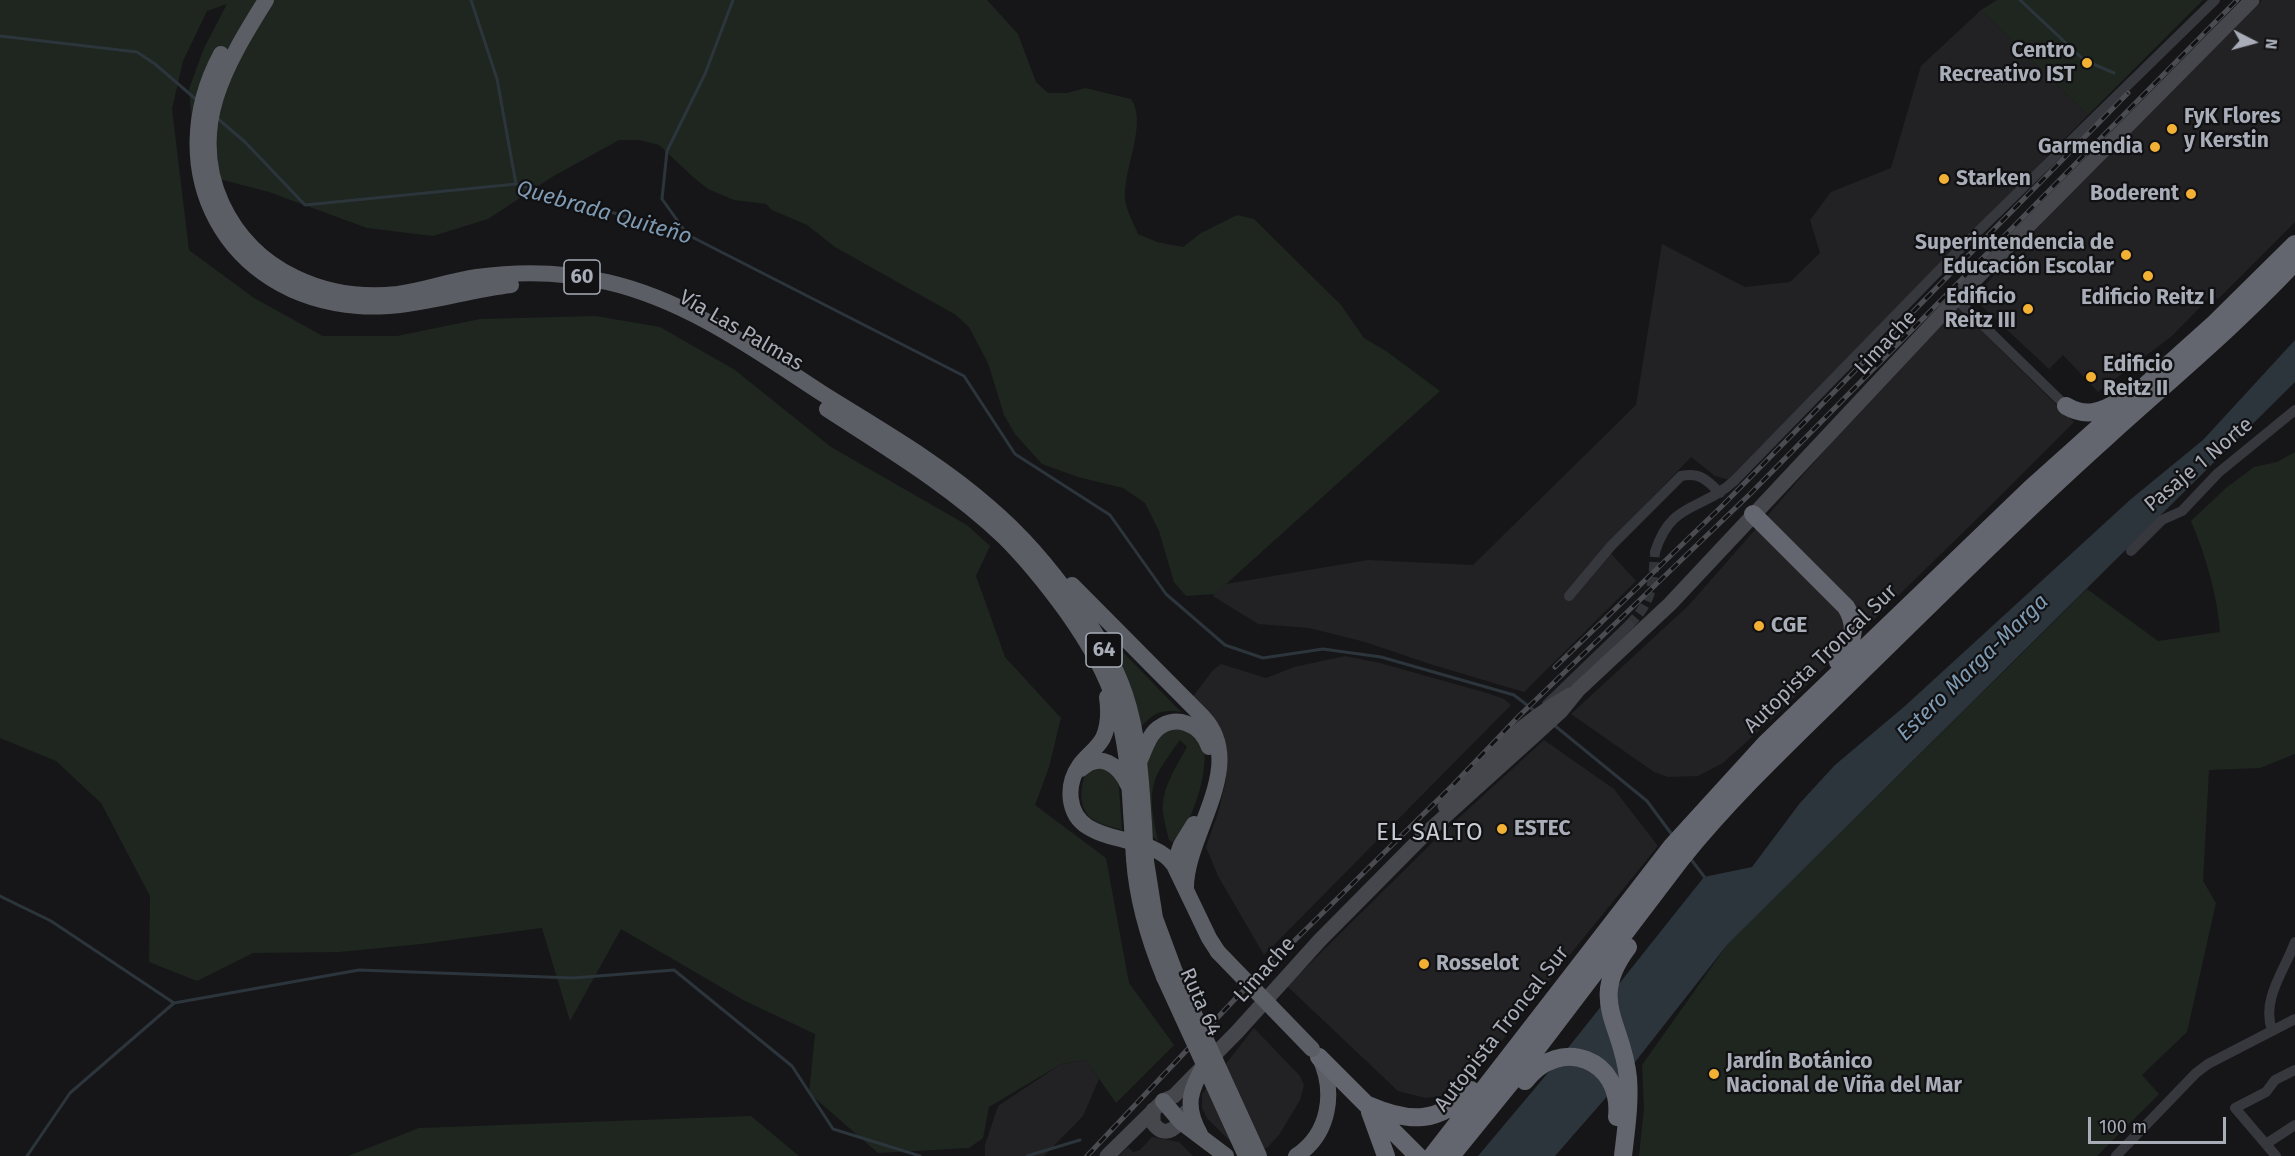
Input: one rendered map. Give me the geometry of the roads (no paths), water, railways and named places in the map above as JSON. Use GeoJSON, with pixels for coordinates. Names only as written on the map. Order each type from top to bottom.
{"type":"FeatureCollection","features":[{"type":"Feature","properties":{"kind":"highway","name":"Vía Las Palmas"},"geometry":{"type":"LineString","coordinates":[[256,0],[217,61],[205,93],[199,170],[212,211],[235,247],[256,268],[273,281],[293,291],[320,300],[371,307],[410,304],[492,287],[556,285],[608,292],[669,314],[706,333],[931,478],[970,507],[1006,539],[1035,571],[1078,629],[1100,667],[1114,701],[1123,732],[1131,811],[1140,860]]}},
{"type":"Feature","properties":{"kind":"highway","name":"Vía Las Palmas"},"geometry":{"type":"LineString","coordinates":[[266,0],[224,73],[203,130],[213,176],[229,216],[255,250],[289,275],[329,291],[371,295],[413,291],[476,277],[540,273],[605,281],[657,297],[735,339],[938,467],[988,506],[1036,553],[1080,610],[1113,665],[1130,711],[1139,762],[1144,824],[1140,860]]}},
{"type":"Feature","properties":{"kind":"highway","name":"Autopista Troncal Sur"},"geometry":{"type":"LineString","coordinates":[[1451,1156],[1516,1076],[1765,744],[2022,496],[2223,316],[2295,244]]}},
{"type":"Feature","properties":{"kind":"highway","name":"Autopista Troncal Sur"},"geometry":{"type":"LineString","coordinates":[[1707,824],[2000,535],[2220,337],[2295,262]]}},
{"type":"Feature","properties":{"kind":"highway"},"geometry":{"type":"LineString","coordinates":[[2066,406],[2082,412],[2100,411],[2151,381]]}},
{"type":"Feature","properties":{"kind":"highway"},"geometry":{"type":"LineString","coordinates":[[1753,514],[1850,613],[1853,628],[1851,644],[1822,688]]}},
{"type":"Feature","properties":{"kind":"highway"},"geometry":{"type":"LineString","coordinates":[[1036,553],[1098,611],[1203,717],[1215,735],[1219,757],[1215,787],[1208,814],[1190,857],[1186,873],[1186,890]]}},
{"type":"Feature","properties":{"kind":"highway"},"geometry":{"type":"LineString","coordinates":[[1100,667],[1107,701],[1107,725],[1099,743],[1080,764],[1074,776],[1070,794],[1076,816],[1102,834],[1145,845],[1168,860],[1218,952],[1418,1156]]}},
{"type":"Feature","properties":{"kind":"highway"},"geometry":{"type":"LineString","coordinates":[[1139,762],[1153,733],[1169,723],[1188,723],[1198,729],[1205,738],[1210,755],[1210,768],[1196,820],[1182,845],[1168,860]]}},
{"type":"Feature","properties":{"kind":"highway"},"geometry":{"type":"LineString","coordinates":[[1074,776],[1082,767],[1091,762],[1107,762],[1120,772],[1130,790]]}},
{"type":"Feature","properties":{"kind":"highway"},"geometry":{"type":"LineString","coordinates":[[1623,1156],[1629,1102],[1626,1064],[1608,1003],[1610,984],[1619,960],[1681,857],[1707,824]]}},
{"type":"Feature","properties":{"kind":"highway"},"geometry":{"type":"LineString","coordinates":[[1368,1105],[1381,1111],[1419,1117],[1435,1115],[1456,1105],[1491,1066],[1606,919],[1656,860],[1681,857]]}},
{"type":"Feature","properties":{"kind":"highway","name":"Autopista Troncal Sur"},"geometry":{"type":"LineString","coordinates":[[1432,1156],[1681,857]]}},
{"type":"Feature","properties":{"kind":"highway","name":"Ruta 64"},"geometry":{"type":"LineString","coordinates":[[1140,860],[1169,974],[1246,1156]]}},
{"type":"Feature","properties":{"kind":"highway","name":"Ruta 64"},"geometry":{"type":"LineString","coordinates":[[1169,974],[1259,1156]]}},
{"type":"Feature","properties":{"kind":"highway"},"geometry":{"type":"LineString","coordinates":[[1296,1156],[1316,1137],[1326,1115],[1328,1089],[1316,1053]]}},
{"type":"Feature","properties":{"kind":"highway"},"geometry":{"type":"LineString","coordinates":[[1462,1156],[1536,1068],[1551,1059],[1567,1056],[1592,1062],[1604,1072],[1616,1093],[1618,1108],[1611,1156]]}},
{"type":"Feature","properties":{"kind":"highway"},"geometry":{"type":"LineString","coordinates":[[1204,1140],[1193,1119],[1190,1102],[1191,1090],[1205,1064]]}},
{"type":"Feature","properties":{"kind":"highway"},"geometry":{"type":"LineString","coordinates":[[1158,1105],[1226,1156]]}},
{"type":"Feature","properties":{"kind":"highway"},"geometry":{"type":"LineString","coordinates":[[1368,1105],[1386,1156]]}},
{"type":"Feature","properties":{"kind":"main road","name":"Limache"},"geometry":{"type":"LineString","coordinates":[[1158,1105],[1174,1096],[1245,1024],[1320,940],[1422,837],[1455,794],[1489,759],[1532,733],[1549,709],[1578,690],[1670,604],[1956,299],[2252,0]]}},
{"type":"Feature","properties":{"kind":"main road","name":"Limache"},"geometry":{"type":"LineString","coordinates":[[1107,1156],[1158,1105],[1169,1088],[1279,975],[1320,940]]}},
{"type":"Feature","properties":{"kind":"main road"},"geometry":{"type":"LineString","coordinates":[[1181,1122],[1190,1102]]}},
{"type":"Feature","properties":{"kind":"street","name":"Limache"},"geometry":{"type":"LineString","coordinates":[[1655,552],[1664,529],[1671,519],[1720,493],[1955,254],[2215,0]]}},
{"type":"Feature","properties":{"kind":"street"},"geometry":{"type":"LineString","coordinates":[[1956,299],[2066,406]]}},
{"type":"Feature","properties":{"kind":"street","name":"Pasaje 1 Norte"},"geometry":{"type":"LineString","coordinates":[[2131,552],[2162,520],[2182,511],[2217,473],[2295,410]]}},
{"type":"Feature","properties":{"kind":"street"},"geometry":{"type":"LineString","coordinates":[[1569,596],[1611,546],[1680,476],[1690,474],[1705,477],[1720,493]]}},
{"type":"Feature","properties":{"kind":"street","name":"Limache"},"geometry":{"type":"LineString","coordinates":[[1549,709],[1629,625]]}},
{"type":"Feature","properties":{"kind":"street"},"geometry":{"type":"LineString","coordinates":[[2272,1030],[2269,1023],[2275,985],[2295,942]]}},
{"type":"Feature","properties":{"kind":"street"},"geometry":{"type":"LineString","coordinates":[[2116,1156],[2196,1073],[2295,1019]]}},
{"type":"Feature","properties":{"kind":"street"},"geometry":{"type":"LineString","coordinates":[[2276,1156],[2235,1108],[2266,1092],[2275,1080],[2295,1070]]}},
{"type":"Feature","properties":{"kind":"street"},"geometry":{"type":"LineString","coordinates":[[2266,1144],[2295,1125]]}},
{"type":"Feature","properties":{"kind":"water","name":"Estero Marga-Marga"},"geometry":{"type":"Polygon","coordinates":[[[2295,340],[2295,382],[1727,945],[1617,1085],[1555,1156],[1478,1156],[1552,1068],[1704,877],[1752,867],[1800,803],[1835,765],[1905,706],[2131,499],[2203,440],[2295,340]]]}},
{"type":"Feature","properties":{"kind":"waterway"},"geometry":{"type":"LineString","coordinates":[[471,0],[497,79],[516,184]]}},
{"type":"Feature","properties":{"kind":"waterway"},"geometry":{"type":"LineString","coordinates":[[687,234],[662,199],[667,151],[705,74],[733,0]]}},
{"type":"Feature","properties":{"kind":"waterway"},"geometry":{"type":"LineString","coordinates":[[2020,0],[2084,60],[2114,73]]}},
{"type":"Feature","properties":{"kind":"waterway","name":"Quebrada Quiteño"},"geometry":{"type":"LineString","coordinates":[[0,36],[137,52],[155,64],[198,101]]}},
{"type":"Feature","properties":{"kind":"waterway","name":"Quebrada Quiteño"},"geometry":{"type":"LineString","coordinates":[[217,118],[245,142],[305,205],[516,184],[688,235],[964,376],[1015,454],[1110,515],[1166,594],[1225,645],[1263,658],[1323,649],[1381,657],[1514,695],[1536,712]]}},
{"type":"Feature","properties":{"kind":"waterway"},"geometry":{"type":"LineString","coordinates":[[1554,725],[1647,801],[1673,836]]}},
{"type":"Feature","properties":{"kind":"waterway"},"geometry":{"type":"LineString","coordinates":[[1690,858],[1706,879]]}},
{"type":"Feature","properties":{"kind":"waterway"},"geometry":{"type":"LineString","coordinates":[[0,896],[51,921],[174,1003]]}},
{"type":"Feature","properties":{"kind":"waterway"},"geometry":{"type":"LineString","coordinates":[[27,1156],[70,1093],[174,1003],[359,970],[573,978],[674,970],[792,1066],[833,1129],[920,1156]]}},
{"type":"Feature","properties":{"kind":"waterway"},"geometry":{"type":"LineString","coordinates":[[1027,1156],[1080,1140]]}},
{"type":"Feature","properties":{"kind":"tunnel"},"geometry":{"type":"LineString","coordinates":[[1629,625],[1643,608],[1650,592],[1655,552]]}},
{"type":"Feature","properties":{"kind":"railway"},"geometry":{"type":"LineString","coordinates":[[1087,1156],[1236,998],[1453,785],[1519,716],[1750,494],[2237,0]]}},
{"type":"Feature","properties":{"kind":"railway"},"geometry":{"type":"LineString","coordinates":[[1555,667],[1721,507],[2128,93]]}},
{"type":"Feature","properties":{"kind":"place","name":"Centro Recreativo IST"},"geometry":{"type":"Point","coordinates":[2087,63]}},
{"type":"Feature","properties":{"kind":"place","name":"FyK Flores y Kerstin"},"geometry":{"type":"Point","coordinates":[2172,129]}},
{"type":"Feature","properties":{"kind":"place","name":"Garmendia"},"geometry":{"type":"Point","coordinates":[2155,147]}},
{"type":"Feature","properties":{"kind":"place","name":"Starken"},"geometry":{"type":"Point","coordinates":[1944,179]}},
{"type":"Feature","properties":{"kind":"place","name":"Boderent"},"geometry":{"type":"Point","coordinates":[2191,194]}},
{"type":"Feature","properties":{"kind":"place","name":"Superintendencia de Educación Escolar"},"geometry":{"type":"Point","coordinates":[2126,255]}},
{"type":"Feature","properties":{"kind":"place","name":"Edificio Reitz I"},"geometry":{"type":"Point","coordinates":[2148,276]}},
{"type":"Feature","properties":{"kind":"place","name":"Edificio Reitz III"},"geometry":{"type":"Point","coordinates":[2028,309]}},
{"type":"Feature","properties":{"kind":"place","name":"Edificio Reitz II"},"geometry":{"type":"Point","coordinates":[2091,377]}},
{"type":"Feature","properties":{"kind":"place","name":"CGE"},"geometry":{"type":"Point","coordinates":[1759,626]}},
{"type":"Feature","properties":{"kind":"place","name":"ESTEC"},"geometry":{"type":"Point","coordinates":[1502,829]}},
{"type":"Feature","properties":{"kind":"place","name":"Rosselot"},"geometry":{"type":"Point","coordinates":[1424,964]}},
{"type":"Feature","properties":{"kind":"place","name":"Jardín Botánico Nacional de Viña del Mar"},"geometry":{"type":"Point","coordinates":[1714,1074]}},
{"type":"Feature","properties":{"kind":"district","name":"EL SALTO"},"geometry":{"type":"Point","coordinates":[1430,833]}}]}
